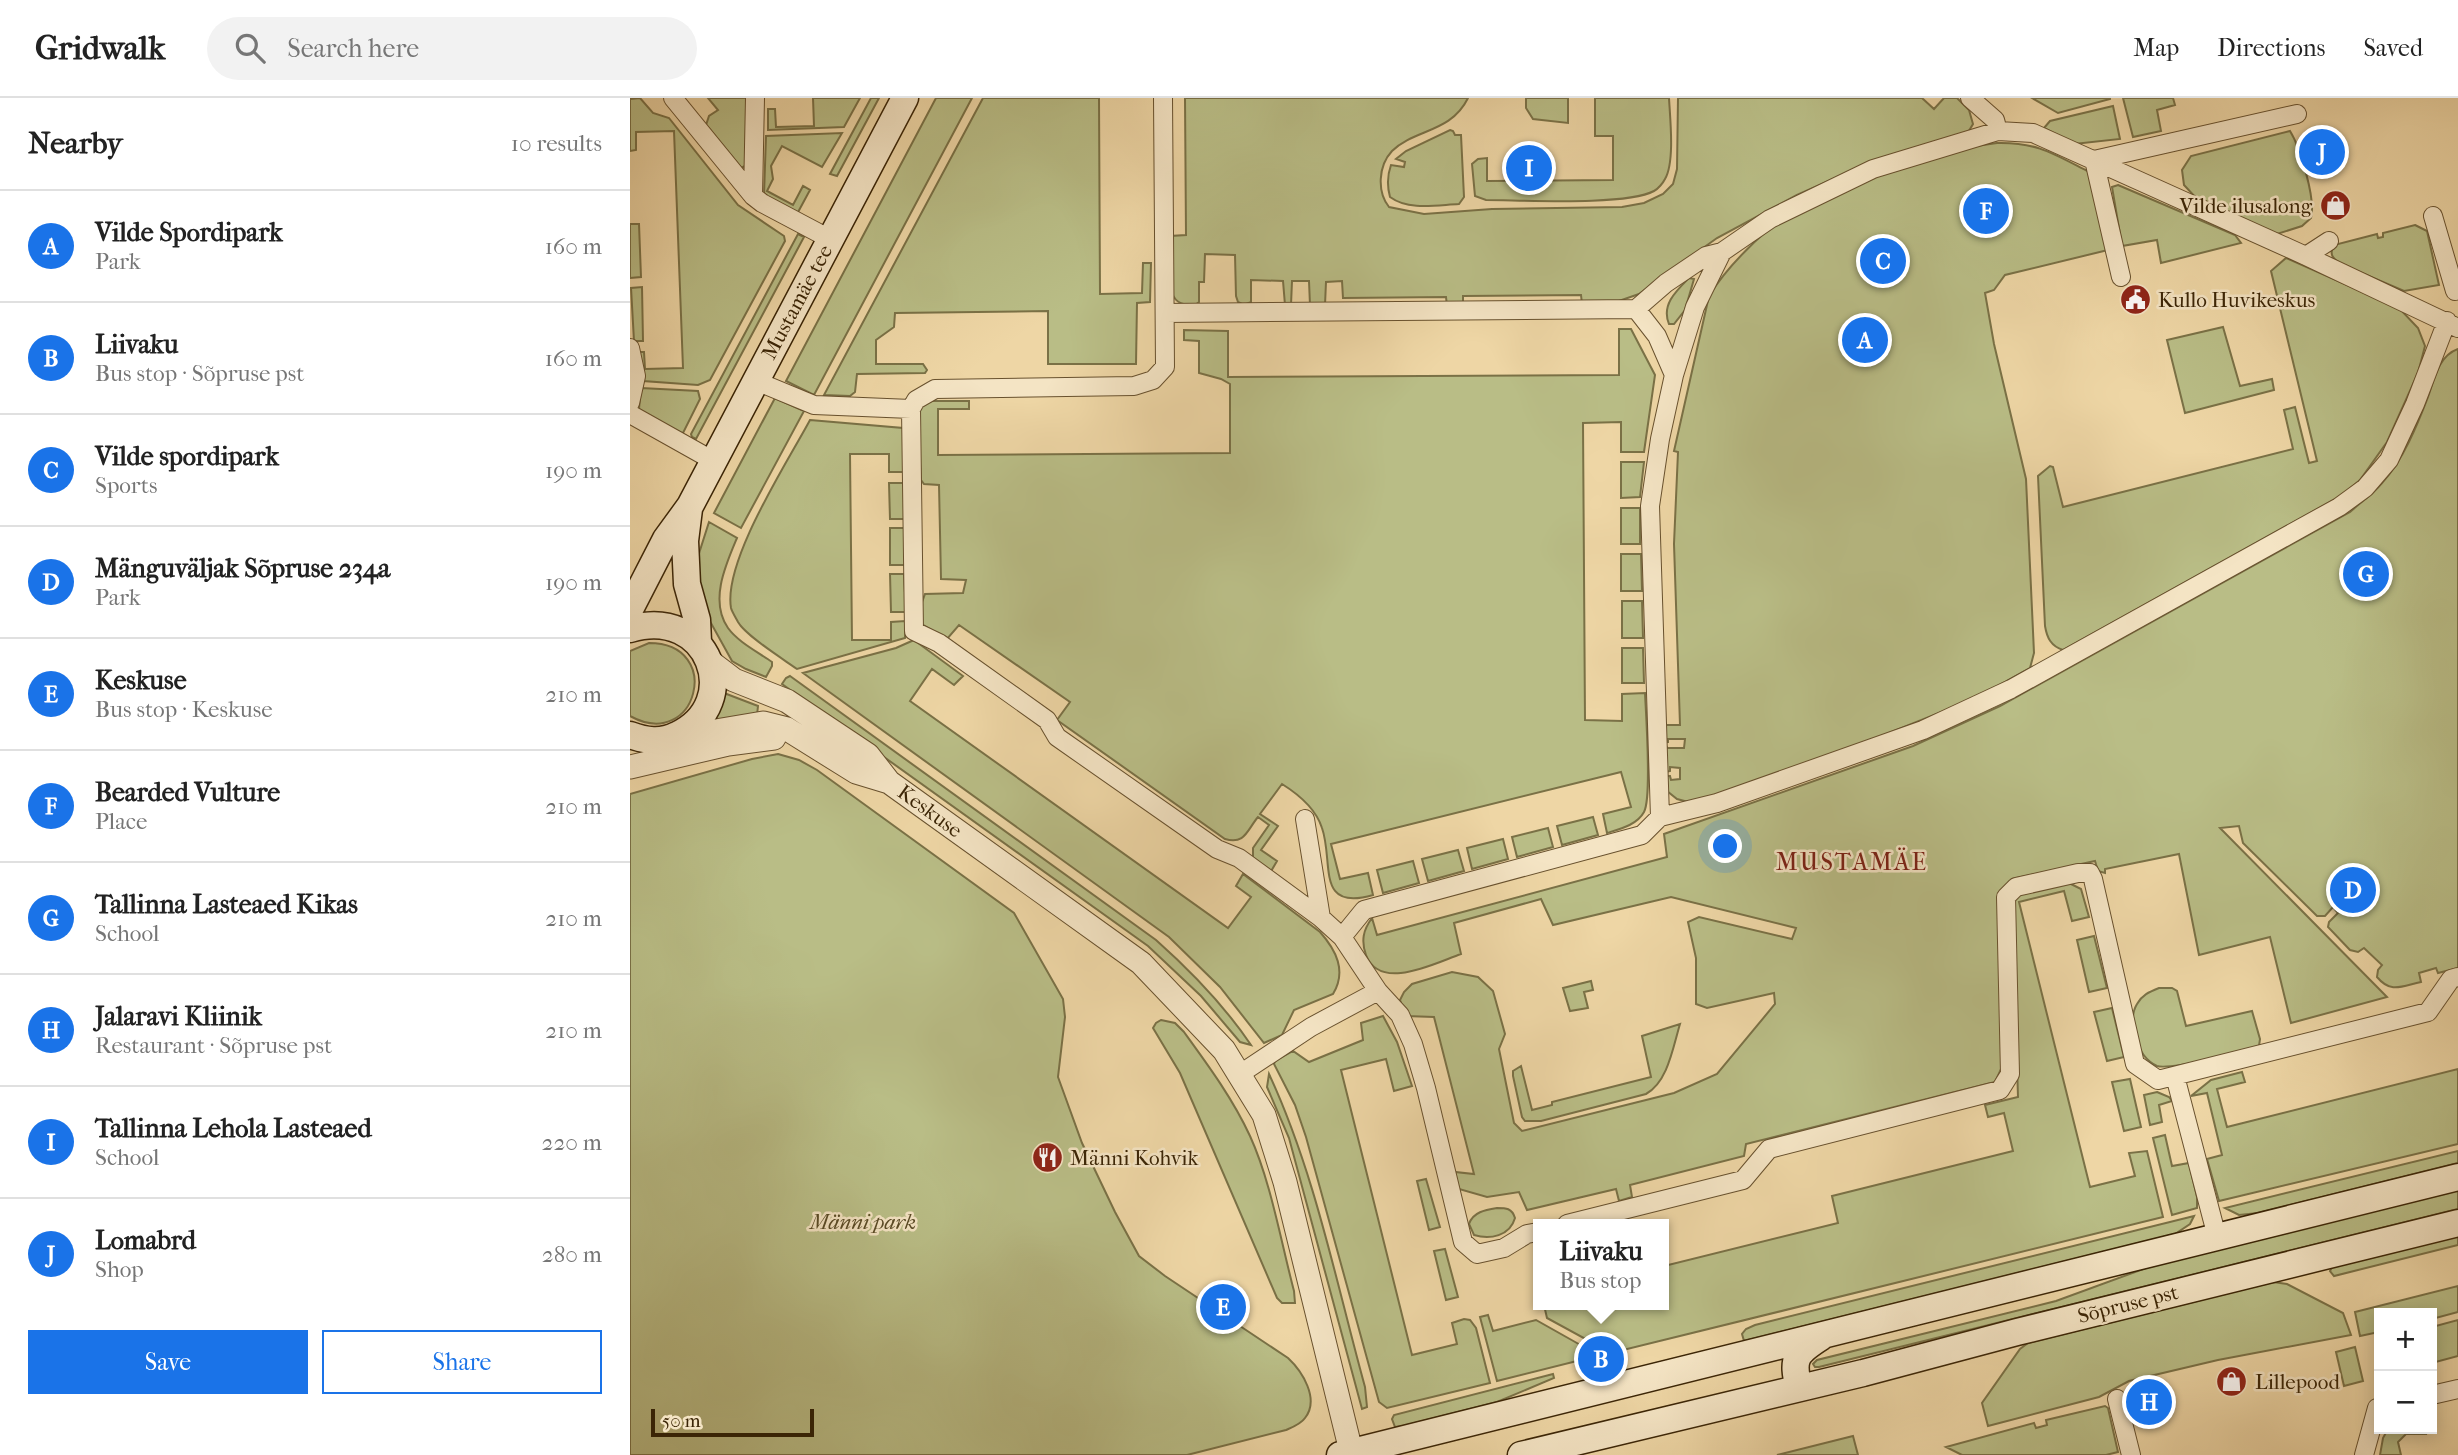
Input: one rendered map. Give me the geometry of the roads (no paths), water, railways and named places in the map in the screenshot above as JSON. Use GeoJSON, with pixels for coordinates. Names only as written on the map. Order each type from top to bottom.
{"type":"FeatureCollection","features":[{"type":"Feature","properties":{"kind":"main road","name":"Mustamäe tee"},"geometry":{"type":"LineString","coordinates":[[630,609],[666,539],[690,506],[905,98]]}},
{"type":"Feature","properties":{"kind":"main road","name":"Mustamäe tee"},"geometry":{"type":"LineString","coordinates":[[670,739],[687,731],[702,717],[710,699],[713,680],[687,584],[684,541],[690,506]]}},
{"type":"Feature","properties":{"kind":"main road"},"geometry":{"type":"LineString","coordinates":[[630,629],[648,624],[666,625],[683,631],[703,651]]}},
{"type":"Feature","properties":{"kind":"main road"},"geometry":{"type":"LineString","coordinates":[[630,735],[655,741],[670,739]]}},
{"type":"Feature","properties":{"kind":"main road","name":"Sõpruse pst"},"geometry":{"type":"LineString","coordinates":[[1348,1454],[2458,1177]]}},
{"type":"Feature","properties":{"kind":"main road","name":"Sõpruse pst"},"geometry":{"type":"LineString","coordinates":[[1521,1455],[2458,1223]]}},
{"type":"Feature","properties":{"kind":"main road","name":"Sõpruse pst"},"geometry":{"type":"LineString","coordinates":[[1799,1388],[1794,1369],[1800,1350],[1826,1334]]}},
{"type":"Feature","properties":{"kind":"street"},"geometry":{"type":"LineString","coordinates":[[673,98],[753,196],[830,239]]}},
{"type":"Feature","properties":{"kind":"street"},"geometry":{"type":"LineString","coordinates":[[753,196],[755,98]]}},
{"type":"Feature","properties":{"kind":"street"},"geometry":{"type":"LineString","coordinates":[[1163,98],[1165,367],[1153,380],[1134,386],[935,389],[916,400],[911,410],[914,631],[939,643],[1047,720],[1057,737],[1217,849],[1239,858],[1321,918],[1342,937],[1378,991],[1400,1015],[1413,1044],[1463,1242],[1477,1254],[1504,1248],[1533,1233]]}},
{"type":"Feature","properties":{"kind":"street"},"geometry":{"type":"LineString","coordinates":[[1970,98],[1995,120],[1998,131]]}},
{"type":"Feature","properties":{"kind":"street"},"geometry":{"type":"LineString","coordinates":[[2094,160],[2297,114]]}},
{"type":"Feature","properties":{"kind":"street"},"geometry":{"type":"LineString","coordinates":[[1165,313],[1636,309],[1666,283],[1706,256],[1723,252],[1770,219],[1873,169],[1998,131],[2033,133],[2452,324],[2389,460],[2365,488],[2339,507],[2011,690],[1923,730],[1717,803],[1660,817],[1642,835],[1364,910],[1342,937]]}},
{"type":"Feature","properties":{"kind":"street"},"geometry":{"type":"LineString","coordinates":[[2094,160],[2122,277]]}},
{"type":"Feature","properties":{"kind":"street"},"geometry":{"type":"LineString","coordinates":[[2428,313],[2456,290],[2433,216]]}},
{"type":"Feature","properties":{"kind":"street"},"geometry":{"type":"LineString","coordinates":[[2306,256],[2329,241]]}},
{"type":"Feature","properties":{"kind":"street"},"geometry":{"type":"LineString","coordinates":[[1660,817],[1650,506],[1660,439],[1674,375],[1695,307],[1723,252]]}},
{"type":"Feature","properties":{"kind":"street"},"geometry":{"type":"LineString","coordinates":[[1636,309],[1657,336],[1674,375]]}},
{"type":"Feature","properties":{"kind":"street"},"geometry":{"type":"LineString","coordinates":[[630,348],[636,376],[630,403]]}},
{"type":"Feature","properties":{"kind":"street"},"geometry":{"type":"LineString","coordinates":[[756,381],[814,405],[911,410]]}},
{"type":"Feature","properties":{"kind":"street"},"geometry":{"type":"LineString","coordinates":[[630,414],[712,460]]}},
{"type":"Feature","properties":{"kind":"street","name":"Keskuse"},"geometry":{"type":"LineString","coordinates":[[703,651],[734,680],[787,701],[868,755],[889,782],[1141,962],[1224,1049],[1264,1115],[1285,1182],[1348,1454]]}},
{"type":"Feature","properties":{"kind":"street","name":"Keskuse"},"geometry":{"type":"LineString","coordinates":[[670,739],[763,723],[787,729],[807,739],[856,772],[889,782]]}},
{"type":"Feature","properties":{"kind":"street"},"geometry":{"type":"LineString","coordinates":[[630,767],[763,738],[807,739]]}},
{"type":"Feature","properties":{"kind":"street"},"geometry":{"type":"LineString","coordinates":[[1305,819],[1321,918]]}},
{"type":"Feature","properties":{"kind":"street"},"geometry":{"type":"LineString","coordinates":[[1587,1219],[1742,1180],[1769,1149],[2000,1090],[2010,1074],[2006,897],[2016,887],[2078,873],[2090,873],[2135,1065],[2158,1080],[2428,1012],[2451,979],[2458,978]]}},
{"type":"Feature","properties":{"kind":"street"},"geometry":{"type":"LineString","coordinates":[[1240,1074],[1311,1027],[1378,991]]}},
{"type":"Feature","properties":{"kind":"street"},"geometry":{"type":"LineString","coordinates":[[2175,1076],[2217,1237]]}},
{"type":"Feature","properties":{"kind":"street"},"geometry":{"type":"LineString","coordinates":[[2437,1394],[2458,1389]]}},
{"type":"Feature","properties":{"kind":"street"},"geometry":{"type":"LineString","coordinates":[[2117,1399],[2131,1455]]}},
{"type":"Feature","properties":{"kind":"street"},"geometry":{"type":"LineString","coordinates":[[2364,1455],[2374,1417]]}},
{"type":"Feature","properties":{"kind":"place","name":"Lomabrd"},"geometry":{"type":"Point","coordinates":[2322,152]}},
{"type":"Feature","properties":{"kind":"place","name":"Tallinna Lehola Lasteaed"},"geometry":{"type":"Point","coordinates":[1529,168]}},
{"type":"Feature","properties":{"kind":"place","name":"Vilde ilusalong"},"geometry":{"type":"Point","coordinates":[2335,206]}},
{"type":"Feature","properties":{"kind":"place","name":"Bearded Vulture"},"geometry":{"type":"Point","coordinates":[1986,211]}},
{"type":"Feature","properties":{"kind":"place","name":"Vilde spordipark"},"geometry":{"type":"Point","coordinates":[1883,261]}},
{"type":"Feature","properties":{"kind":"place","name":"Kullo Huvikeskus"},"geometry":{"type":"Point","coordinates":[2135,300]}},
{"type":"Feature","properties":{"kind":"place","name":"Vilde Spordipark"},"geometry":{"type":"Point","coordinates":[1865,340]}},
{"type":"Feature","properties":{"kind":"place","name":"Tallinna Lasteaed Kikas"},"geometry":{"type":"Point","coordinates":[2366,574]}},
{"type":"Feature","properties":{"kind":"place","name":"Mänguväljak Sõpruse 234a"},"geometry":{"type":"Point","coordinates":[2353,890]}},
{"type":"Feature","properties":{"kind":"place","name":"Männi Kohvik"},"geometry":{"type":"Point","coordinates":[1047,1158]}},
{"type":"Feature","properties":{"kind":"place","name":"Keskuse"},"geometry":{"type":"Point","coordinates":[1223,1307]}},
{"type":"Feature","properties":{"kind":"place","name":"Liivaku"},"geometry":{"type":"Point","coordinates":[1601,1359]}},
{"type":"Feature","properties":{"kind":"place","name":"Lillepood"},"geometry":{"type":"Point","coordinates":[2232,1382]}},
{"type":"Feature","properties":{"kind":"place","name":"Jalaravi Kliinik"},"geometry":{"type":"Point","coordinates":[2149,1402]}},
{"type":"Feature","properties":{"kind":"district","name":"MUSTAMÄE"},"geometry":{"type":"Point","coordinates":[1852,862]}},
{"type":"Feature","properties":{"kind":"park label","name":"Männi park"},"geometry":{"type":"Point","coordinates":[863,1222]}}]}
